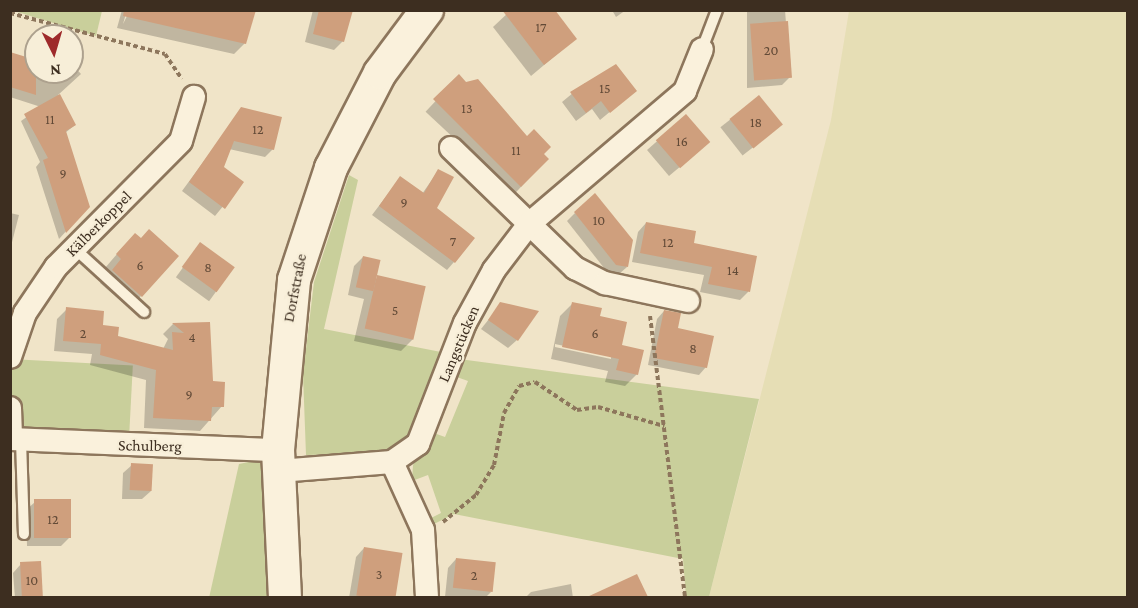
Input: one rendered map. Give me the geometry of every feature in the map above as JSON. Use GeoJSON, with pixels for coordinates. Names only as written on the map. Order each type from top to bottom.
{"type":"FeatureCollection","features":[{"type":"Feature","properties":{"kind":"street","name":"Dorfstraße"},"geometry":{"type":"LineString","coordinates":[[285,597],[278,461],[294,280],[309,225],[360,109],[428,10]]}},
{"type":"Feature","properties":{"kind":"street","name":"Langstücken"},"geometry":{"type":"LineString","coordinates":[[392,462],[418,444],[465,323],[494,270],[529,224],[685,91],[702,49]]}},
{"type":"Feature","properties":{"kind":"street","name":"Kälberkoppel"},"geometry":{"type":"LineString","coordinates":[[10,357],[25,313],[74,248],[181,141],[194,97]]}},
{"type":"Feature","properties":{"kind":"street"},"geometry":{"type":"LineString","coordinates":[[451,148],[575,268],[649,294],[688,301]]}},
{"type":"Feature","properties":{"kind":"street"},"geometry":{"type":"LineString","coordinates":[[10,408],[14,439]]}},
{"type":"Feature","properties":{"kind":"street","name":"Schulberg"},"geometry":{"type":"LineString","coordinates":[[14,439],[278,461]]}},
{"type":"Feature","properties":{"kind":"street"},"geometry":{"type":"LineString","coordinates":[[278,461],[392,462],[423,530],[427,597]]}},
{"type":"Feature","properties":{"kind":"lane"},"geometry":{"type":"LineString","coordinates":[[702,49],[717,10]]}},
{"type":"Feature","properties":{"kind":"lane"},"geometry":{"type":"LineString","coordinates":[[74,248],[144,312]]}},
{"type":"Feature","properties":{"kind":"lane"},"geometry":{"type":"LineString","coordinates":[[14,439],[24,534]]}},
{"type":"Feature","properties":{"kind":"path"},"geometry":{"type":"LineString","coordinates":[[10,13],[165,54],[194,97]]}},
{"type":"Feature","properties":{"kind":"path"},"geometry":{"type":"LineString","coordinates":[[649,294],[685,597]]}},
{"type":"Feature","properties":{"kind":"path"},"geometry":{"type":"LineString","coordinates":[[423,530],[456,515],[476,495],[494,465],[504,413],[519,386],[535,382],[577,410],[598,407],[664,426]]}},
{"type":"Feature","properties":{"kind":"shaded area"},"geometry":{"type":"Polygon","coordinates":[[[849,11],[1127,11],[1127,597],[709,597],[831,120],[849,11]]]}},
{"type":"Feature","properties":{"kind":"green space"},"geometry":{"type":"Polygon","coordinates":[[[11,10],[102,10],[96,36],[84,32],[84,24],[57,24],[11,10]]]}},
{"type":"Feature","properties":{"kind":"green space"},"geometry":{"type":"Polygon","coordinates":[[[349,175],[358,180],[324,329],[441,352],[412,437],[390,453],[306,455],[303,374],[314,282],[349,175]]]}},
{"type":"Feature","properties":{"kind":"green space"},"geometry":{"type":"Polygon","coordinates":[[[10,359],[133,365],[129,445],[10,439],[10,359]]]}},
{"type":"Feature","properties":{"kind":"green space"},"geometry":{"type":"Polygon","coordinates":[[[459,359],[759,399],[709,597],[686,597],[683,559],[454,514],[430,526],[427,520],[441,513],[428,475],[412,481],[413,465],[431,432],[445,437],[468,381],[454,376],[459,359]]]}},
{"type":"Feature","properties":{"kind":"green space"},"geometry":{"type":"Polygon","coordinates":[[[264,459],[274,597],[209,598],[239,464],[264,459]]]}},
{"type":"Feature","properties":{"kind":"building"},"geometry":{"type":"Polygon","coordinates":[[[124,10],[256,10],[246,44],[123,16],[124,10]]]}},
{"type":"Feature","properties":{"kind":"building"},"geometry":{"type":"Polygon","coordinates":[[[319,10],[353,10],[344,42],[313,34],[319,10]]]}},
{"type":"Feature","properties":{"kind":"building"},"geometry":{"type":"Polygon","coordinates":[[[502,10],[555,10],[577,39],[544,65],[502,10]]]}},
{"type":"Feature","properties":{"kind":"building"},"geometry":{"type":"Polygon","coordinates":[[[788,21],[792,78],[754,81],[750,24],[788,21]]]}},
{"type":"Feature","properties":{"kind":"building"},"geometry":{"type":"Polygon","coordinates":[[[10,52],[24,56],[24,84],[36,84],[36,95],[10,87],[10,52]]]}},
{"type":"Feature","properties":{"kind":"building"},"geometry":{"type":"Polygon","coordinates":[[[616,64],[637,91],[610,113],[601,101],[586,113],[570,92],[616,64]]]}},
{"type":"Feature","properties":{"kind":"building"},"geometry":{"type":"Polygon","coordinates":[[[459,74],[466,82],[478,79],[527,136],[534,129],[551,147],[544,154],[549,159],[521,187],[433,99],[459,74]]]}},
{"type":"Feature","properties":{"kind":"building"},"geometry":{"type":"Polygon","coordinates":[[[60,94],[76,125],[66,131],[90,207],[66,233],[43,160],[48,158],[24,114],[60,94]]]}},
{"type":"Feature","properties":{"kind":"building"},"geometry":{"type":"Polygon","coordinates":[[[759,95],[783,125],[753,148],[729,119],[759,95]]]}},
{"type":"Feature","properties":{"kind":"building"},"geometry":{"type":"Polygon","coordinates":[[[241,107],[282,117],[274,150],[234,141],[224,167],[244,182],[225,209],[189,182],[241,107]]]}},
{"type":"Feature","properties":{"kind":"building"},"geometry":{"type":"Polygon","coordinates":[[[686,114],[710,142],[680,168],[656,140],[686,114]]]}},
{"type":"Feature","properties":{"kind":"building"},"geometry":{"type":"Polygon","coordinates":[[[438,169],[454,177],[437,208],[475,238],[455,263],[379,206],[400,176],[424,193],[438,169]]]}},
{"type":"Feature","properties":{"kind":"building"},"geometry":{"type":"Polygon","coordinates":[[[595,193],[633,240],[628,267],[616,265],[574,212],[595,193]]]}},
{"type":"Feature","properties":{"kind":"building"},"geometry":{"type":"Polygon","coordinates":[[[646,222],[696,231],[694,243],[757,256],[750,292],[708,284],[712,267],[640,253],[646,222]]]}},
{"type":"Feature","properties":{"kind":"building"},"geometry":{"type":"Polygon","coordinates":[[[149,229],[179,256],[142,297],[112,270],[121,259],[116,254],[135,233],[141,238],[149,229]]]}},
{"type":"Feature","properties":{"kind":"building"},"geometry":{"type":"Polygon","coordinates":[[[200,242],[235,267],[217,292],[182,267],[200,242]]]}},
{"type":"Feature","properties":{"kind":"building"},"geometry":{"type":"Polygon","coordinates":[[[363,256],[381,260],[373,291],[356,287],[363,256]]]}},
{"type":"Feature","properties":{"kind":"building"},"geometry":{"type":"Polygon","coordinates":[[[377,275],[426,286],[413,340],[365,329],[377,275]]]}},
{"type":"Feature","properties":{"kind":"building"},"geometry":{"type":"Polygon","coordinates":[[[500,302],[539,311],[518,341],[488,320],[500,302]]]}},
{"type":"Feature","properties":{"kind":"building"},"geometry":{"type":"Polygon","coordinates":[[[572,302],[602,308],[600,316],[627,322],[622,345],[644,350],[638,375],[616,370],[619,359],[562,347],[572,302]]]}},
{"type":"Feature","properties":{"kind":"building"},"geometry":{"type":"Polygon","coordinates":[[[66,307],[104,311],[103,325],[119,327],[118,336],[173,350],[172,332],[184,333],[172,323],[210,322],[213,381],[225,382],[224,407],[212,407],[211,421],[153,418],[156,370],[100,355],[101,344],[63,341],[66,307]]]}},
{"type":"Feature","properties":{"kind":"building"},"geometry":{"type":"Polygon","coordinates":[[[664,310],[681,313],[678,328],[714,336],[707,368],[654,358],[664,310]]]}},
{"type":"Feature","properties":{"kind":"building"},"geometry":{"type":"Polygon","coordinates":[[[131,463],[153,464],[152,491],[130,490],[131,463]]]}},
{"type":"Feature","properties":{"kind":"building"},"geometry":{"type":"Polygon","coordinates":[[[34,499],[71,499],[71,538],[34,538],[34,499]]]}},
{"type":"Feature","properties":{"kind":"building"},"geometry":{"type":"Polygon","coordinates":[[[364,547],[403,553],[395,598],[356,595],[364,547]]]}},
{"type":"Feature","properties":{"kind":"building"},"geometry":{"type":"Polygon","coordinates":[[[456,558],[496,562],[493,592],[453,588],[456,558]]]}},
{"type":"Feature","properties":{"kind":"building"},"geometry":{"type":"Polygon","coordinates":[[[41,561],[43,597],[22,598],[20,562],[41,561]]]}},
{"type":"Feature","properties":{"kind":"building"},"geometry":{"type":"Polygon","coordinates":[[[637,574],[648,597],[587,597],[637,574]]]}}]}
